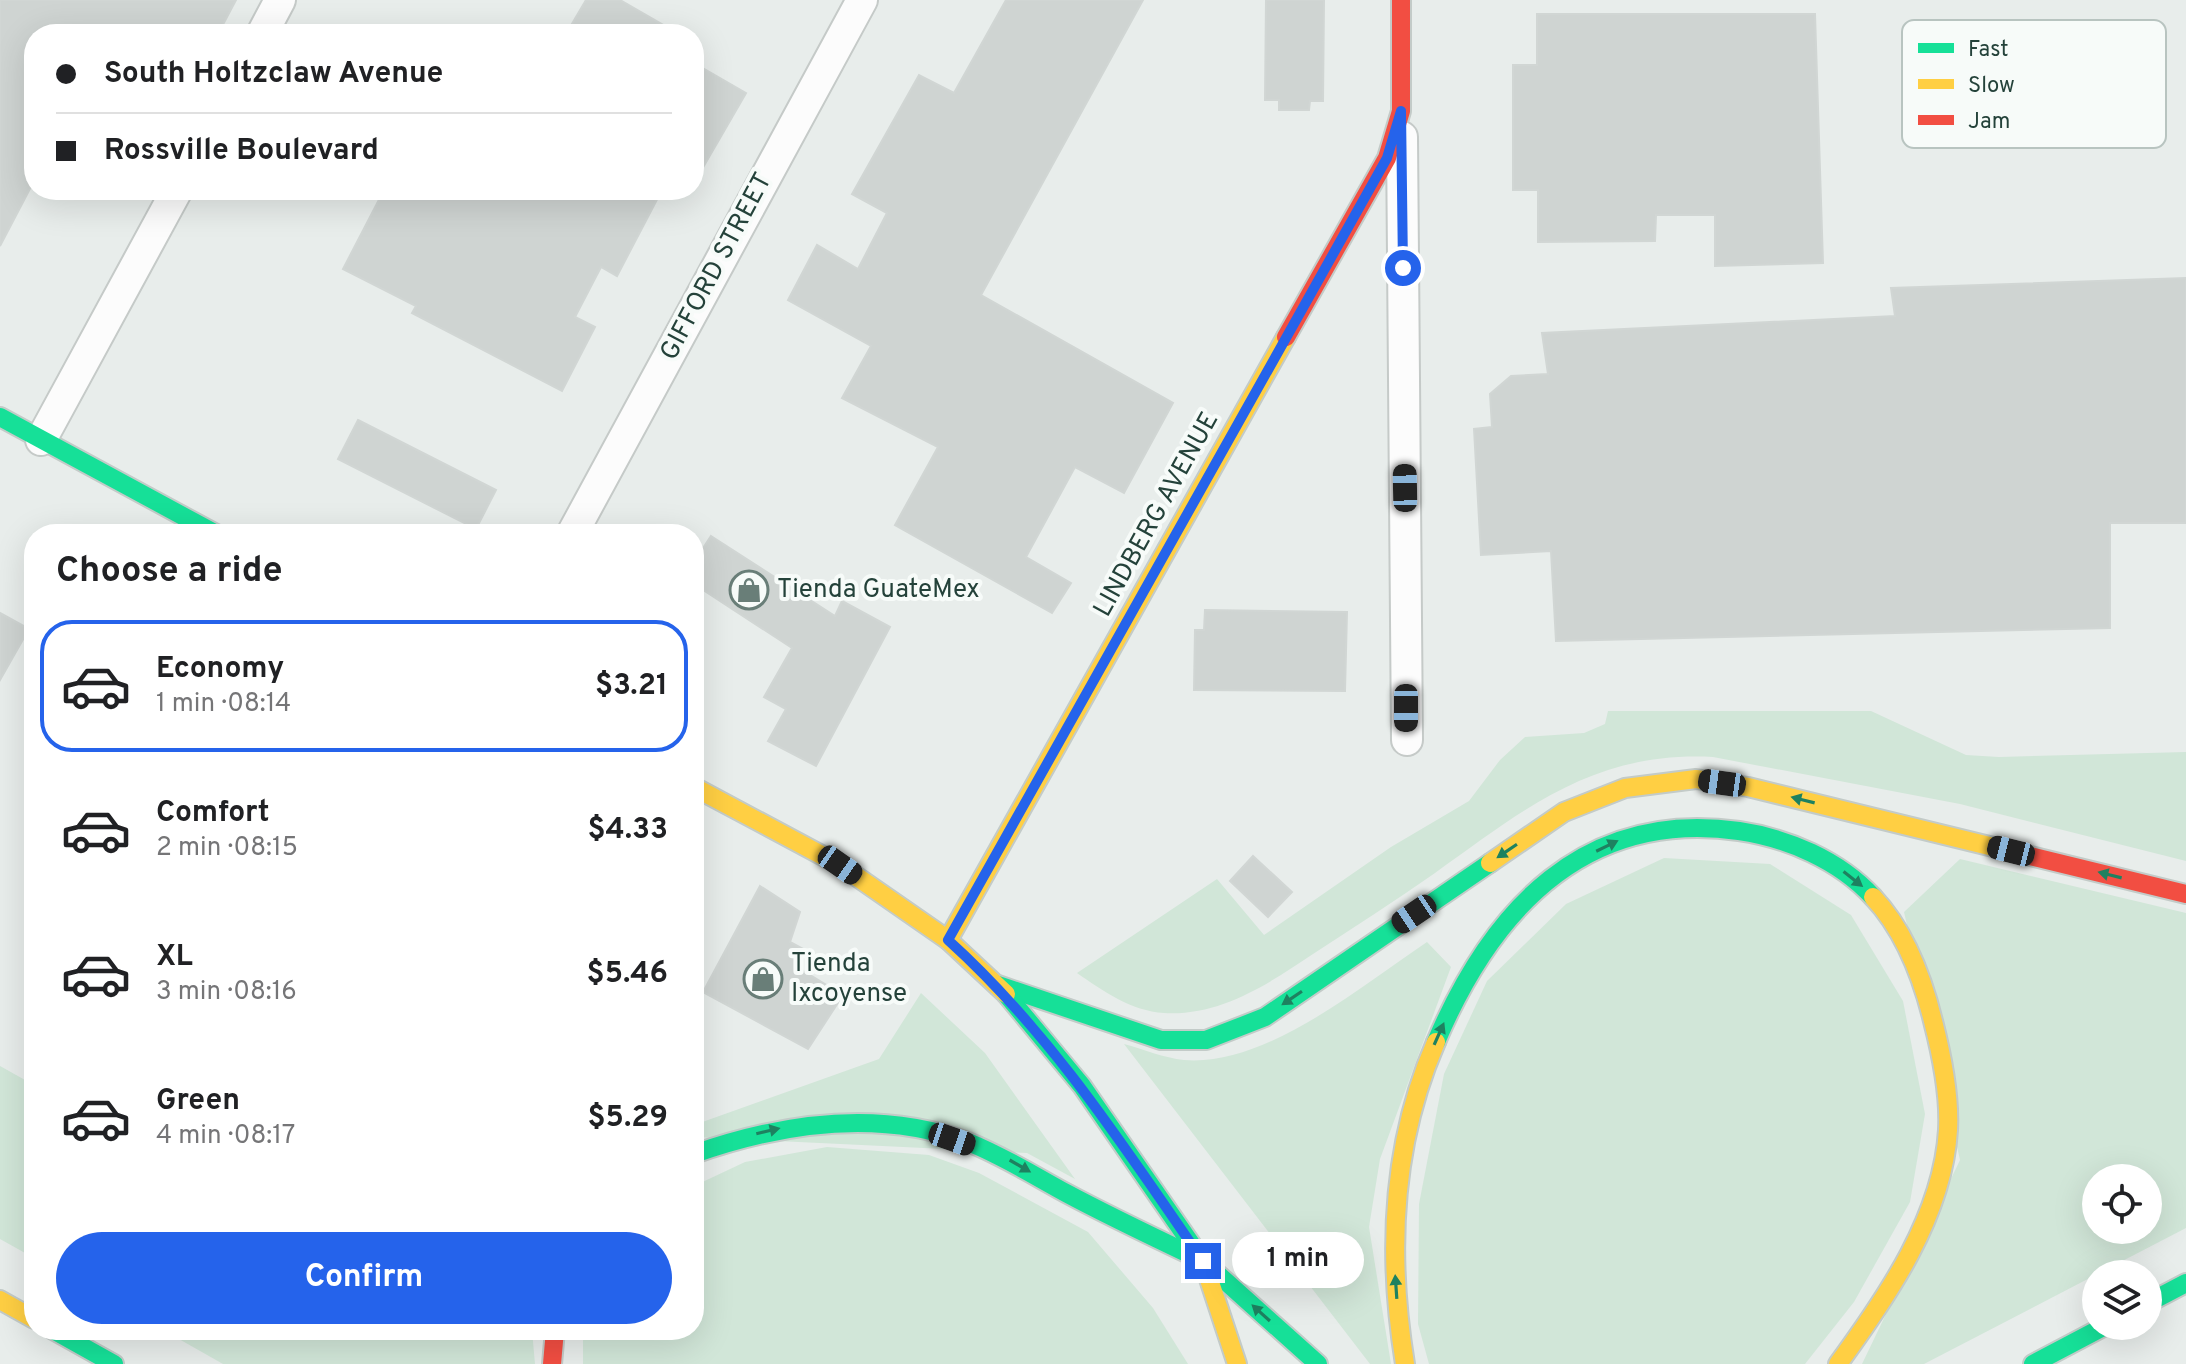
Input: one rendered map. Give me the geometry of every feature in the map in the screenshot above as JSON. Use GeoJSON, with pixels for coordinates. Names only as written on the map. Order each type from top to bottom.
{"type":"FeatureCollection","features":[{"type":"Feature","properties":{"kind":"main road","name":"LINDBERG AVENUE"},"geometry":{"type":"LineString","coordinates":[[948,940],[1387,158],[1401,111],[1401,0]]}},
{"type":"Feature","properties":{"kind":"main road"},"geometry":{"type":"LineString","coordinates":[[0,417],[197,524]]}},
{"type":"Feature","properties":{"kind":"main road"},"geometry":{"type":"LineString","coordinates":[[998,985],[1161,1040],[1206,1040],[1265,1017],[1564,812],[1625,788],[1696,779],[1748,787],[2186,894]]}},
{"type":"Feature","properties":{"kind":"main road"},"geometry":{"type":"LineString","coordinates":[[704,792],[840,865],[948,940],[998,985],[1082,1086],[1203,1261],[1318,1364]]}},
{"type":"Feature","properties":{"kind":"main road"},"geometry":{"type":"LineString","coordinates":[[1405,1364],[1400,1338],[1391,1223],[1406,1118],[1435,1040],[1470,968],[1513,912],[1557,871],[1618,840],[1677,827],[1749,831],[1828,861],[1868,892],[1892,920],[1930,1003],[1949,1105],[1946,1144],[1933,1195],[1908,1260],[1877,1311],[1838,1364]]}},
{"type":"Feature","properties":{"kind":"main road"},"geometry":{"type":"LineString","coordinates":[[704,1150],[727,1141],[792,1125],[854,1121],[928,1130],[1001,1156],[1064,1192],[1203,1261],[1237,1364]]}},
{"type":"Feature","properties":{"kind":"main road"},"geometry":{"type":"LineString","coordinates":[[2162,1296],[2186,1283]]}},
{"type":"Feature","properties":{"kind":"main road"},"geometry":{"type":"LineString","coordinates":[[0,1300],[24,1313]]}},
{"type":"Feature","properties":{"kind":"main road"},"geometry":{"type":"LineString","coordinates":[[2033,1364],[2082,1338]]}},
{"type":"Feature","properties":{"kind":"main road"},"geometry":{"type":"LineString","coordinates":[[71,1340],[114,1364]]}},
{"type":"Feature","properties":{"kind":"main road"},"geometry":{"type":"LineString","coordinates":[[552,1364],[554,1340]]}},
{"type":"Feature","properties":{"kind":"street"},"geometry":{"type":"LineString","coordinates":[[267,24],[280,0]]}},
{"type":"Feature","properties":{"kind":"street","name":"GIFFORD STREET"},"geometry":{"type":"LineString","coordinates":[[577,524],[862,0]]}},
{"type":"Feature","properties":{"kind":"street"},"geometry":{"type":"LineString","coordinates":[[1401,111],[1407,740]]}},
{"type":"Feature","properties":{"kind":"street"},"geometry":{"type":"LineString","coordinates":[[41,440],[172,200]]}},
{"type":"Feature","properties":{"kind":"green space"},"geometry":{"type":"Polygon","coordinates":[[[1608,711],[1871,711],[1966,755],[1999,757],[2186,752],[2186,861],[1960,804],[1713,757],[1671,758],[1632,763],[1564,788],[1500,827],[1405,894],[1279,976],[1224,1004],[1185,1013],[1152,1011],[1118,999],[1077,973],[1217,879],[1264,935],[1391,847],[1469,801],[1500,760],[1525,737],[1584,733],[1605,724],[1608,711]]]}},
{"type":"Feature","properties":{"kind":"green space"},"geometry":{"type":"Polygon","coordinates":[[[1664,858],[1770,864],[1851,915],[1903,1001],[1925,1114],[1910,1202],[1854,1302],[1805,1364],[1429,1364],[1418,1324],[1419,1204],[1444,1074],[1487,981],[1566,904],[1664,858]]]}},
{"type":"Feature","properties":{"kind":"green space"},"geometry":{"type":"Polygon","coordinates":[[[1960,859],[2186,913],[2186,1228],[2162,1240],[2162,1164],[2082,1164],[2082,1244],[2155,1244],[2124,1260],[2082,1260],[2082,1282],[1924,1364],[1862,1364],[1960,1160],[1904,912],[1960,859]]]}},
{"type":"Feature","properties":{"kind":"green space"},"geometry":{"type":"Polygon","coordinates":[[[1427,942],[1451,967],[1380,1159],[1369,1227],[1391,1364],[1370,1364],[1124,1044],[1184,1060],[1215,1059],[1247,1051],[1312,1020],[1427,942]]]}},
{"type":"Feature","properties":{"kind":"green space"},"geometry":{"type":"Polygon","coordinates":[[[921,993],[985,1053],[1075,1179],[1027,1153],[704,1137],[704,1121],[879,1059],[921,993]]]}},
{"type":"Feature","properties":{"kind":"green space"},"geometry":{"type":"Polygon","coordinates":[[[0,1066],[24,1079],[24,1252],[0,1239],[0,1066]]]}},
{"type":"Feature","properties":{"kind":"green space"},"geometry":{"type":"Polygon","coordinates":[[[827,1147],[929,1155],[979,1173],[1088,1232],[1153,1308],[1188,1364],[583,1364],[583,1340],[704,1340],[704,1181],[745,1162],[827,1147]]]}},
{"type":"Feature","properties":{"kind":"green space"},"geometry":{"type":"Polygon","coordinates":[[[181,1340],[533,1340],[535,1364],[223,1364],[181,1340]]]}},
{"type":"Feature","properties":{"kind":"building"},"geometry":{"type":"Polygon","coordinates":[[[0,0],[236,0],[223,24],[24,24],[24,200],[0,246],[0,0]]]}},
{"type":"Feature","properties":{"kind":"building"},"geometry":{"type":"Polygon","coordinates":[[[586,0],[620,0],[662,24],[572,24],[586,0]]]}},
{"type":"Feature","properties":{"kind":"building"},"geometry":{"type":"Polygon","coordinates":[[[1006,0],[1143,0],[981,295],[1173,403],[1124,493],[1075,467],[1026,557],[1071,583],[1052,613],[895,525],[938,447],[842,398],[871,346],[788,300],[817,245],[858,269],[887,213],[852,194],[919,75],[954,93],[1006,0]]]}},
{"type":"Feature","properties":{"kind":"building"},"geometry":{"type":"Polygon","coordinates":[[[1266,0],[1324,0],[1323,101],[1310,101],[1309,110],[1279,110],[1279,100],[1265,100],[1266,0]]]}},
{"type":"Feature","properties":{"kind":"building"},"geometry":{"type":"Polygon","coordinates":[[[1537,14],[1815,14],[1823,263],[1715,266],[1715,215],[1656,215],[1655,241],[1538,242],[1538,190],[1513,190],[1513,65],[1537,65],[1537,14]]]}},
{"type":"Feature","properties":{"kind":"building"},"geometry":{"type":"Polygon","coordinates":[[[704,69],[746,93],[704,166],[704,69]]]}},
{"type":"Feature","properties":{"kind":"building"},"geometry":{"type":"Polygon","coordinates":[[[379,200],[657,200],[617,276],[601,267],[575,317],[595,327],[562,391],[412,313],[416,306],[343,269],[379,200]]]}},
{"type":"Feature","properties":{"kind":"building"},"geometry":{"type":"Polygon","coordinates":[[[2186,278],[2186,523],[2110,523],[2110,628],[1556,641],[1551,551],[1481,555],[1474,429],[1492,427],[1490,394],[1511,376],[1548,374],[1542,333],[1895,316],[1891,288],[2186,278]]]}},
{"type":"Feature","properties":{"kind":"building"},"geometry":{"type":"Polygon","coordinates":[[[358,420],[496,490],[479,524],[466,524],[338,459],[358,420]]]}},
{"type":"Feature","properties":{"kind":"building"},"geometry":{"type":"Polygon","coordinates":[[[711,536],[835,616],[842,601],[890,627],[816,766],[768,741],[786,709],[764,697],[792,648],[704,591],[704,547],[711,536]]]}},
{"type":"Feature","properties":{"kind":"building"},"geometry":{"type":"Polygon","coordinates":[[[1205,610],[1347,612],[1345,691],[1194,690],[1195,630],[1204,630],[1205,610]]]}},
{"type":"Feature","properties":{"kind":"building"},"geometry":{"type":"Polygon","coordinates":[[[0,613],[24,626],[24,638],[0,680],[0,613]]]}},
{"type":"Feature","properties":{"kind":"building"},"geometry":{"type":"Polygon","coordinates":[[[1253,856],[1292,892],[1268,917],[1230,881],[1253,856]]]}},
{"type":"Feature","properties":{"kind":"building","name":"Tienda Ixcoyense"},"geometry":{"type":"Polygon","coordinates":[[[760,886],[800,912],[790,942],[805,950],[797,967],[843,995],[808,1049],[704,990],[760,886]]]}},
{"type":"Feature","properties":{"kind":"traffic: fast"},"geometry":{"type":"LineString","coordinates":[[0,417],[198,524]]}},
{"type":"Feature","properties":{"kind":"traffic: fast"},"geometry":{"type":"LineString","coordinates":[[1436,1042],[1485,950],[1516,911],[1550,879],[1590,853],[1634,836],[1684,828],[1757,834],[1794,845],[1828,862],[1873,897]]}},
{"type":"Feature","properties":{"kind":"traffic: fast"},"geometry":{"type":"LineString","coordinates":[[998,985],[1161,1040],[1206,1040],[1265,1017],[1490,863]]}},
{"type":"Feature","properties":{"kind":"traffic: fast"},"geometry":{"type":"LineString","coordinates":[[1006,994],[1082,1086],[1203,1261],[1318,1364]]}},
{"type":"Feature","properties":{"kind":"traffic: fast"},"geometry":{"type":"LineString","coordinates":[[704,1151],[761,1134],[831,1124],[865,1123],[934,1132],[993,1153],[1191,1255]]}},
{"type":"Feature","properties":{"kind":"traffic: fast"},"geometry":{"type":"LineString","coordinates":[[2162,1296],[2186,1283]]}},
{"type":"Feature","properties":{"kind":"traffic: fast"},"geometry":{"type":"LineString","coordinates":[[2033,1364],[2082,1338]]}},
{"type":"Feature","properties":{"kind":"traffic: fast"},"geometry":{"type":"LineString","coordinates":[[71,1340],[114,1364]]}},
{"type":"Feature","properties":{"kind":"traffic: slow"},"geometry":{"type":"LineString","coordinates":[[948,940],[1286,337]]}},
{"type":"Feature","properties":{"kind":"traffic: slow"},"geometry":{"type":"LineString","coordinates":[[1490,863],[1564,812],[1625,788],[1696,779],[1748,787],[2022,854]]}},
{"type":"Feature","properties":{"kind":"traffic: slow"},"geometry":{"type":"LineString","coordinates":[[704,792],[840,865],[948,940],[1006,994]]}},
{"type":"Feature","properties":{"kind":"traffic: slow"},"geometry":{"type":"LineString","coordinates":[[1838,1364],[1910,1254],[1936,1193],[1948,1130],[1945,1075],[1923,987],[1903,939],[1873,897]]}},
{"type":"Feature","properties":{"kind":"traffic: slow"},"geometry":{"type":"LineString","coordinates":[[1405,1364],[1396,1282],[1397,1200],[1410,1120],[1436,1042]]}},
{"type":"Feature","properties":{"kind":"traffic: slow"},"geometry":{"type":"LineString","coordinates":[[1191,1255],[1203,1261],[1237,1364]]}},
{"type":"Feature","properties":{"kind":"traffic: slow"},"geometry":{"type":"LineString","coordinates":[[0,1300],[24,1313]]}},
{"type":"Feature","properties":{"kind":"traffic: jam"},"geometry":{"type":"LineString","coordinates":[[1286,337],[1387,158],[1401,111],[1401,0]]}},
{"type":"Feature","properties":{"kind":"traffic: jam"},"geometry":{"type":"LineString","coordinates":[[2022,854],[2186,894]]}},
{"type":"Feature","properties":{"kind":"traffic: jam"},"geometry":{"type":"LineString","coordinates":[[552,1364],[554,1340]]}},
{"type":"Feature","properties":{"kind":"place","name":"Tienda GuateMex"},"geometry":{"type":"Point","coordinates":[749,590]}},
{"type":"Feature","properties":{"kind":"place","name":"Tienda Ixcoyense"},"geometry":{"type":"Point","coordinates":[763,979]}},
{"type":"Feature","properties":{"kind":"route"},"geometry":{"type":"LineString","coordinates":[[1203,1261],[1082,1086],[998,985],[948,940],[1387,158],[1401,111],[1403,268]]}}]}
